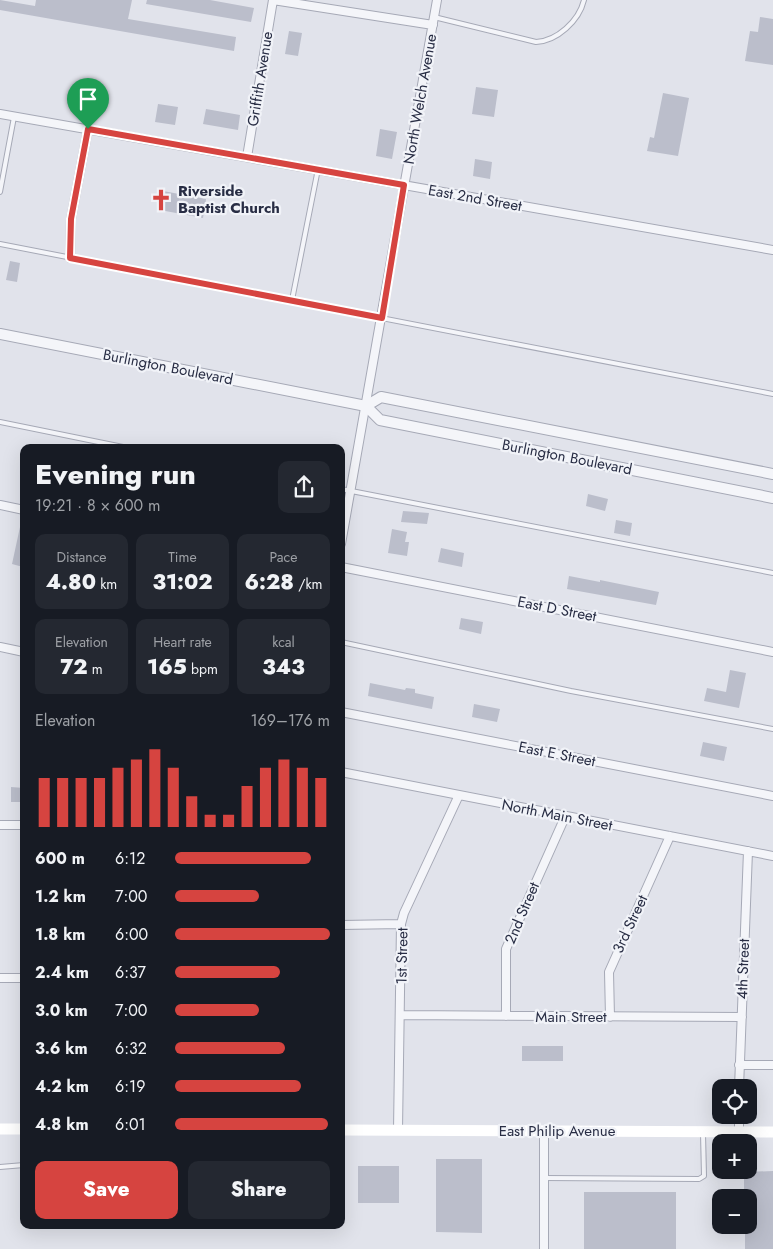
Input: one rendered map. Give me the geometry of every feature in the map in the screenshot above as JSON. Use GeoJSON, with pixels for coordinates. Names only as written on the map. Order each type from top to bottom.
{"type":"FeatureCollection","features":[{"type":"Feature","properties":{"kind":"main road"},"geometry":{"type":"LineString","coordinates":[[0,1129],[20,1129]]}},
{"type":"Feature","properties":{"kind":"main road","name":"East Philip Avenue"},"geometry":{"type":"LineString","coordinates":[[345,1130],[773,1132]]}},
{"type":"Feature","properties":{"kind":"street"},"geometry":{"type":"LineString","coordinates":[[272,0],[434,21]]}},
{"type":"Feature","properties":{"kind":"street","name":"Griffith Avenue"},"geometry":{"type":"LineString","coordinates":[[247,157],[272,0]]}},
{"type":"Feature","properties":{"kind":"street","name":"North Welch Avenue"},"geometry":{"type":"LineString","coordinates":[[345,520],[437,0]]}},
{"type":"Feature","properties":{"kind":"street","name":"East 2nd Street"},"geometry":{"type":"LineString","coordinates":[[0,114],[773,250]]}},
{"type":"Feature","properties":{"kind":"street"},"geometry":{"type":"LineString","coordinates":[[70,258],[71,219],[88,129]]}},
{"type":"Feature","properties":{"kind":"street","name":"Burlington Boulevard"},"geometry":{"type":"LineString","coordinates":[[0,334],[366,406],[380,420],[773,498]]}},
{"type":"Feature","properties":{"kind":"street","name":"Burlington Boulevard"},"geometry":{"type":"LineString","coordinates":[[366,406],[381,397],[773,474]]}},
{"type":"Feature","properties":{"kind":"street"},"geometry":{"type":"LineString","coordinates":[[0,506],[20,509]]}},
{"type":"Feature","properties":{"kind":"street","name":"East D Street"},"geometry":{"type":"LineString","coordinates":[[345,568],[773,652]]}},
{"type":"Feature","properties":{"kind":"street"},"geometry":{"type":"LineString","coordinates":[[0,647],[20,651]]}},
{"type":"Feature","properties":{"kind":"street","name":"East E Street"},"geometry":{"type":"LineString","coordinates":[[345,713],[773,796]]}},
{"type":"Feature","properties":{"kind":"street","name":"North Main Street"},"geometry":{"type":"LineString","coordinates":[[345,773],[773,856]]}},
{"type":"Feature","properties":{"kind":"street","name":"1st Street"},"geometry":{"type":"LineString","coordinates":[[398,1130],[402,924],[404,913],[459,795]]}},
{"type":"Feature","properties":{"kind":"street","name":"2nd Street"},"geometry":{"type":"LineString","coordinates":[[506,1016],[506,949],[565,817]]}},
{"type":"Feature","properties":{"kind":"street"},"geometry":{"type":"LineString","coordinates":[[0,825],[20,825]]}},
{"type":"Feature","properties":{"kind":"street","name":"3rd Street"},"geometry":{"type":"LineString","coordinates":[[610,1017],[609,972],[670,836]]}},
{"type":"Feature","properties":{"kind":"street","name":"4th Street"},"geometry":{"type":"LineString","coordinates":[[739,1079],[748,851]]}},
{"type":"Feature","properties":{"kind":"street"},"geometry":{"type":"LineString","coordinates":[[345,925],[402,924]]}},
{"type":"Feature","properties":{"kind":"street"},"geometry":{"type":"LineString","coordinates":[[0,978],[20,978]]}},
{"type":"Feature","properties":{"kind":"street","name":"Main Street"},"geometry":{"type":"LineString","coordinates":[[401,1015],[742,1017]]}},
{"type":"Feature","properties":{"kind":"street"},"geometry":{"type":"LineString","coordinates":[[739,1066],[773,1066]]}},
{"type":"Feature","properties":{"kind":"street"},"geometry":{"type":"LineString","coordinates":[[738,1124],[738,1132]]}},
{"type":"Feature","properties":{"kind":"street"},"geometry":{"type":"LineString","coordinates":[[544,1131],[544,1249]]}},
{"type":"Feature","properties":{"kind":"lane"},"geometry":{"type":"LineString","coordinates":[[434,21],[536,42],[545,42],[566,29],[578,14],[584,0]]}},
{"type":"Feature","properties":{"kind":"lane"},"geometry":{"type":"LineString","coordinates":[[0,192],[14,117]]}},
{"type":"Feature","properties":{"kind":"lane"},"geometry":{"type":"LineString","coordinates":[[292,300],[318,169]]}},
{"type":"Feature","properties":{"kind":"lane"},"geometry":{"type":"LineString","coordinates":[[0,244],[773,394]]}},
{"type":"Feature","properties":{"kind":"lane"},"geometry":{"type":"LineString","coordinates":[[0,422],[108,444]]}},
{"type":"Feature","properties":{"kind":"lane"},"geometry":{"type":"LineString","coordinates":[[345,490],[773,574]]}},
{"type":"Feature","properties":{"kind":"lane"},"geometry":{"type":"LineString","coordinates":[[345,643],[571,691],[773,729]]}},
{"type":"Feature","properties":{"kind":"lane"},"geometry":{"type":"LineString","coordinates":[[544,1178],[699,1179],[704,1176],[703,1131]]}},
{"type":"Feature","properties":{"kind":"lane"},"geometry":{"type":"LineString","coordinates":[[0,1167],[20,1165]]}},
{"type":"Feature","properties":{"kind":"building"},"geometry":{"type":"Polygon","coordinates":[[[0,0],[35,6],[36,0],[132,0],[128,19],[236,37],[234,51],[0,10],[0,0]]]}},
{"type":"Feature","properties":{"kind":"building"},"geometry":{"type":"Polygon","coordinates":[[[147,0],[210,0],[254,8],[251,22],[146,4],[147,0]]]}},
{"type":"Feature","properties":{"kind":"building"},"geometry":{"type":"Polygon","coordinates":[[[760,17],[773,19],[773,65],[745,61],[750,31],[758,32],[760,17]]]}},
{"type":"Feature","properties":{"kind":"building"},"geometry":{"type":"Polygon","coordinates":[[[289,31],[302,33],[298,56],[285,54],[289,31]]]}},
{"type":"Feature","properties":{"kind":"building"},"geometry":{"type":"Polygon","coordinates":[[[476,87],[498,90],[494,117],[472,114],[476,87]]]}},
{"type":"Feature","properties":{"kind":"building"},"geometry":{"type":"Polygon","coordinates":[[[663,93],[689,98],[678,156],[647,151],[650,137],[654,138],[663,93]]]}},
{"type":"Feature","properties":{"kind":"building"},"geometry":{"type":"Polygon","coordinates":[[[158,104],[178,107],[175,125],[155,122],[158,104]]]}},
{"type":"Feature","properties":{"kind":"building"},"geometry":{"type":"Polygon","coordinates":[[[206,109],[240,115],[238,130],[203,124],[206,109]]]}},
{"type":"Feature","properties":{"kind":"building"},"geometry":{"type":"Polygon","coordinates":[[[380,129],[397,132],[392,159],[376,156],[380,129]]]}},
{"type":"Feature","properties":{"kind":"building"},"geometry":{"type":"Polygon","coordinates":[[[475,159],[492,162],[490,179],[473,176],[475,159]]]}},
{"type":"Feature","properties":{"kind":"building"},"geometry":{"type":"Polygon","coordinates":[[[163,191],[206,199],[203,218],[160,210],[163,191]]]}},
{"type":"Feature","properties":{"kind":"building"},"geometry":{"type":"Polygon","coordinates":[[[10,261],[20,263],[17,282],[6,280],[10,261]]]}},
{"type":"Feature","properties":{"kind":"building"},"geometry":{"type":"Polygon","coordinates":[[[588,494],[608,499],[605,511],[586,506],[588,494]]]}},
{"type":"Feature","properties":{"kind":"building"},"geometry":{"type":"Polygon","coordinates":[[[403,511],[429,513],[427,524],[401,522],[403,511]]]}},
{"type":"Feature","properties":{"kind":"building"},"geometry":{"type":"Polygon","coordinates":[[[616,520],[632,523],[630,536],[614,533],[616,520]]]}},
{"type":"Feature","properties":{"kind":"building"},"geometry":{"type":"Polygon","coordinates":[[[20,527],[20,566],[12,564],[20,527]]]}},
{"type":"Feature","properties":{"kind":"building"},"geometry":{"type":"Polygon","coordinates":[[[392,529],[407,532],[405,542],[409,542],[407,556],[388,553],[392,529]]]}},
{"type":"Feature","properties":{"kind":"building"},"geometry":{"type":"Polygon","coordinates":[[[441,548],[464,553],[462,567],[438,562],[441,548]]]}},
{"type":"Feature","properties":{"kind":"building"},"geometry":{"type":"Polygon","coordinates":[[[569,576],[659,592],[656,605],[567,589],[569,576]]]}},
{"type":"Feature","properties":{"kind":"building"},"geometry":{"type":"Polygon","coordinates":[[[461,618],[483,622],[481,634],[459,629],[461,618]]]}},
{"type":"Feature","properties":{"kind":"building"},"geometry":{"type":"Polygon","coordinates":[[[730,670],[746,673],[739,708],[704,701],[707,688],[726,692],[730,670]]]}},
{"type":"Feature","properties":{"kind":"building"},"geometry":{"type":"Polygon","coordinates":[[[370,683],[405,690],[406,688],[415,689],[415,693],[434,697],[432,709],[368,696],[370,683]]]}},
{"type":"Feature","properties":{"kind":"building"},"geometry":{"type":"Polygon","coordinates":[[[474,704],[500,709],[497,722],[472,717],[474,704]]]}},
{"type":"Feature","properties":{"kind":"building"},"geometry":{"type":"Polygon","coordinates":[[[703,742],[727,747],[724,761],[700,756],[703,742]]]}},
{"type":"Feature","properties":{"kind":"building"},"geometry":{"type":"Polygon","coordinates":[[[11,787],[20,788],[20,802],[11,802],[11,787]]]}},
{"type":"Feature","properties":{"kind":"building"},"geometry":{"type":"Polygon","coordinates":[[[522,1046],[563,1046],[563,1061],[522,1061],[522,1046]]]}},
{"type":"Feature","properties":{"kind":"building"},"geometry":{"type":"Polygon","coordinates":[[[436,1159],[482,1159],[482,1233],[436,1232],[436,1159]]]}},
{"type":"Feature","properties":{"kind":"building"},"geometry":{"type":"Polygon","coordinates":[[[358,1166],[399,1166],[399,1203],[358,1203],[358,1166]]]}},
{"type":"Feature","properties":{"kind":"building"},"geometry":{"type":"Polygon","coordinates":[[[773,1171],[773,1249],[745,1249],[745,1234],[757,1234],[757,1189],[744,1189],[744,1179],[757,1179],[757,1172],[773,1171]]]}},
{"type":"Feature","properties":{"kind":"building"},"geometry":{"type":"Polygon","coordinates":[[[584,1192],[676,1192],[676,1249],[584,1249],[584,1192]]]}},
{"type":"Feature","properties":{"kind":"place","name":"Riverside Baptist Church"},"geometry":{"type":"Point","coordinates":[161,200]}},
{"type":"Feature","properties":{"kind":"route"},"geometry":{"type":"LineString","coordinates":[[88,129],[404,185],[382,318],[70,258],[71,219],[88,129]]}}]}
